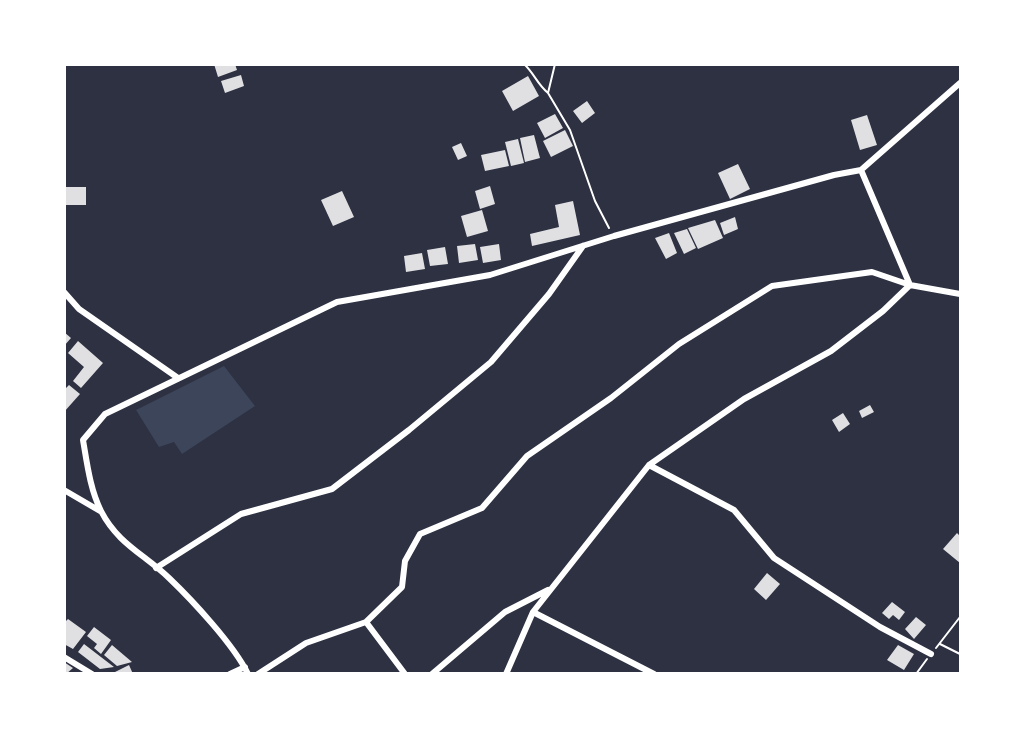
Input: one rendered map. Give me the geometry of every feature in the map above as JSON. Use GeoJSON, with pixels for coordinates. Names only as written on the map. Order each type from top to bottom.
{"type":"FeatureCollection","features":[{"type":"Feature","properties":{"kind":"street"},"geometry":{"type":"LineString","coordinates":[[230,674],[247,670],[219,634],[168,577],[122,543],[100,511],[89,476],[83,440],[105,414],[337,302],[490,275],[614,236],[834,175],[861,170],[960,83]]}},
{"type":"Feature","properties":{"kind":"street"},"geometry":{"type":"LineString","coordinates":[[861,170],[910,285]]}},
{"type":"Feature","properties":{"kind":"street"},"geometry":{"type":"LineString","coordinates":[[156,568],[242,514],[332,489],[409,430],[491,362],[549,294],[584,245]]}},
{"type":"Feature","properties":{"kind":"street"},"geometry":{"type":"LineString","coordinates":[[258,674],[306,643],[366,622],[402,587],[405,561],[420,534],[482,508],[527,456],[611,398],[679,344],[772,286],[872,272],[910,285],[960,294]]}},
{"type":"Feature","properties":{"kind":"street"},"geometry":{"type":"LineString","coordinates":[[506,674],[534,612],[649,465],[744,399],[831,351],[883,311],[910,285]]}},
{"type":"Feature","properties":{"kind":"street"},"geometry":{"type":"LineString","coordinates":[[64,292],[79,309],[178,378]]}},
{"type":"Feature","properties":{"kind":"street"},"geometry":{"type":"LineString","coordinates":[[64,306],[70,300]]}},
{"type":"Feature","properties":{"kind":"street"},"geometry":{"type":"LineString","coordinates":[[649,465],[734,510],[774,558],[880,627],[931,654]]}},
{"type":"Feature","properties":{"kind":"street"},"geometry":{"type":"LineString","coordinates":[[64,490],[100,511]]}},
{"type":"Feature","properties":{"kind":"street"},"geometry":{"type":"LineString","coordinates":[[432,674],[505,612],[552,589]]}},
{"type":"Feature","properties":{"kind":"street"},"geometry":{"type":"LineString","coordinates":[[534,612],[654,674]]}},
{"type":"Feature","properties":{"kind":"street"},"geometry":{"type":"LineString","coordinates":[[366,622],[405,674]]}},
{"type":"Feature","properties":{"kind":"street"},"geometry":{"type":"LineString","coordinates":[[64,657],[92,674]]}},
{"type":"Feature","properties":{"kind":"path"},"geometry":{"type":"LineString","coordinates":[[524,64],[532,72],[538,85],[548,93],[570,130],[595,201],[614,236]]}},
{"type":"Feature","properties":{"kind":"path"},"geometry":{"type":"LineString","coordinates":[[548,93],[555,64]]}},
{"type":"Feature","properties":{"kind":"path"},"geometry":{"type":"LineString","coordinates":[[916,674],[960,617]]}},
{"type":"Feature","properties":{"kind":"path"},"geometry":{"type":"LineString","coordinates":[[940,644],[960,654]]}},
{"type":"Feature","properties":{"kind":"shaded area"},"geometry":{"type":"Polygon","coordinates":[[[224,366],[255,406],[182,454],[174,442],[159,447],[136,410],[224,366]]]}},
{"type":"Feature","properties":{"kind":"building"},"geometry":{"type":"Polygon","coordinates":[[[214,64],[235,64],[237,70],[218,77],[214,64]]]}},
{"type":"Feature","properties":{"kind":"building"},"geometry":{"type":"Polygon","coordinates":[[[241,75],[244,86],[225,93],[221,81],[241,75]]]}},
{"type":"Feature","properties":{"kind":"building"},"geometry":{"type":"Polygon","coordinates":[[[528,76],[539,96],[513,111],[502,91],[528,76]]]}},
{"type":"Feature","properties":{"kind":"building"},"geometry":{"type":"Polygon","coordinates":[[[587,101],[595,113],[582,123],[573,111],[587,101]]]}},
{"type":"Feature","properties":{"kind":"building"},"geometry":{"type":"Polygon","coordinates":[[[555,114],[563,128],[545,138],[537,123],[555,114]]]}},
{"type":"Feature","properties":{"kind":"building"},"geometry":{"type":"Polygon","coordinates":[[[867,115],[877,145],[860,150],[851,120],[867,115]]]}},
{"type":"Feature","properties":{"kind":"building"},"geometry":{"type":"Polygon","coordinates":[[[565,130],[573,146],[551,157],[543,141],[565,130]]]}},
{"type":"Feature","properties":{"kind":"building"},"geometry":{"type":"Polygon","coordinates":[[[534,135],[540,158],[525,162],[520,138],[534,135]]]}},
{"type":"Feature","properties":{"kind":"building"},"geometry":{"type":"Polygon","coordinates":[[[518,139],[524,163],[511,166],[505,142],[518,139]]]}},
{"type":"Feature","properties":{"kind":"building"},"geometry":{"type":"Polygon","coordinates":[[[461,143],[467,156],[458,160],[452,147],[461,143]]]}},
{"type":"Feature","properties":{"kind":"building"},"geometry":{"type":"Polygon","coordinates":[[[505,150],[509,166],[485,171],[481,155],[505,150]]]}},
{"type":"Feature","properties":{"kind":"building"},"geometry":{"type":"Polygon","coordinates":[[[738,164],[750,189],[730,199],[718,173],[738,164]]]}},
{"type":"Feature","properties":{"kind":"building"},"geometry":{"type":"Polygon","coordinates":[[[490,186],[495,204],[480,209],[475,191],[490,186]]]}},
{"type":"Feature","properties":{"kind":"building"},"geometry":{"type":"Polygon","coordinates":[[[64,187],[86,187],[86,205],[64,205],[64,187]]]}},
{"type":"Feature","properties":{"kind":"building"},"geometry":{"type":"Polygon","coordinates":[[[342,191],[354,217],[333,226],[321,200],[342,191]]]}},
{"type":"Feature","properties":{"kind":"building"},"geometry":{"type":"Polygon","coordinates":[[[573,201],[580,235],[532,246],[530,234],[559,227],[555,205],[573,201]]]}},
{"type":"Feature","properties":{"kind":"building"},"geometry":{"type":"Polygon","coordinates":[[[482,210],[488,231],[467,237],[461,216],[482,210]]]}},
{"type":"Feature","properties":{"kind":"building"},"geometry":{"type":"Polygon","coordinates":[[[735,217],[738,229],[724,235],[720,223],[735,217]]]}},
{"type":"Feature","properties":{"kind":"building"},"geometry":{"type":"Polygon","coordinates":[[[715,220],[723,238],[698,249],[688,228],[715,220]]]}},
{"type":"Feature","properties":{"kind":"building"},"geometry":{"type":"Polygon","coordinates":[[[687,229],[696,248],[684,254],[674,233],[687,229]]]}},
{"type":"Feature","properties":{"kind":"building"},"geometry":{"type":"Polygon","coordinates":[[[669,233],[677,253],[666,259],[655,238],[669,233]]]}},
{"type":"Feature","properties":{"kind":"building"},"geometry":{"type":"Polygon","coordinates":[[[475,244],[478,260],[459,263],[457,246],[475,244]]]}},
{"type":"Feature","properties":{"kind":"building"},"geometry":{"type":"Polygon","coordinates":[[[499,244],[501,260],[483,263],[480,247],[499,244]]]}},
{"type":"Feature","properties":{"kind":"building"},"geometry":{"type":"Polygon","coordinates":[[[445,247],[448,264],[430,266],[427,250],[445,247]]]}},
{"type":"Feature","properties":{"kind":"building"},"geometry":{"type":"Polygon","coordinates":[[[422,253],[425,269],[406,272],[404,256],[422,253]]]}},
{"type":"Feature","properties":{"kind":"building"},"geometry":{"type":"Polygon","coordinates":[[[64,332],[71,338],[64,346],[64,332]]]}},
{"type":"Feature","properties":{"kind":"building"},"geometry":{"type":"Polygon","coordinates":[[[78,341],[103,363],[81,388],[73,381],[84,367],[68,353],[78,341]]]}},
{"type":"Feature","properties":{"kind":"building"},"geometry":{"type":"Polygon","coordinates":[[[69,385],[80,394],[64,412],[64,390],[69,385]]]}},
{"type":"Feature","properties":{"kind":"building"},"geometry":{"type":"Polygon","coordinates":[[[870,405],[874,412],[862,418],[859,411],[870,405]]]}},
{"type":"Feature","properties":{"kind":"building"},"geometry":{"type":"Polygon","coordinates":[[[843,413],[850,424],[839,432],[832,420],[843,413]]]}},
{"type":"Feature","properties":{"kind":"building"},"geometry":{"type":"Polygon","coordinates":[[[957,533],[960,536],[960,563],[943,549],[957,533]]]}},
{"type":"Feature","properties":{"kind":"building"},"geometry":{"type":"Polygon","coordinates":[[[767,573],[780,584],[766,600],[754,589],[767,573]]]}},
{"type":"Feature","properties":{"kind":"building"},"geometry":{"type":"Polygon","coordinates":[[[892,602],[905,612],[899,620],[893,615],[889,619],[882,613],[892,602]]]}},
{"type":"Feature","properties":{"kind":"building"},"geometry":{"type":"Polygon","coordinates":[[[916,617],[926,625],[914,639],[905,629],[916,617]]]}},
{"type":"Feature","properties":{"kind":"building"},"geometry":{"type":"Polygon","coordinates":[[[68,619],[86,632],[73,649],[64,644],[64,623],[68,619]]]}},
{"type":"Feature","properties":{"kind":"building"},"geometry":{"type":"Polygon","coordinates":[[[94,627],[111,640],[101,654],[94,648],[97,644],[87,636],[94,627]]]}},
{"type":"Feature","properties":{"kind":"building"},"geometry":{"type":"Polygon","coordinates":[[[84,644],[114,667],[100,669],[78,652],[84,644]]]}},
{"type":"Feature","properties":{"kind":"building"},"geometry":{"type":"Polygon","coordinates":[[[112,645],[132,662],[117,666],[104,655],[112,645]]]}},
{"type":"Feature","properties":{"kind":"building"},"geometry":{"type":"Polygon","coordinates":[[[898,645],[914,654],[904,670],[887,660],[898,645]]]}},
{"type":"Feature","properties":{"kind":"building"},"geometry":{"type":"Polygon","coordinates":[[[64,662],[73,668],[66,674],[64,674],[64,662]]]}},
{"type":"Feature","properties":{"kind":"building"},"geometry":{"type":"Polygon","coordinates":[[[129,665],[133,674],[111,674],[129,665]]]}}]}
